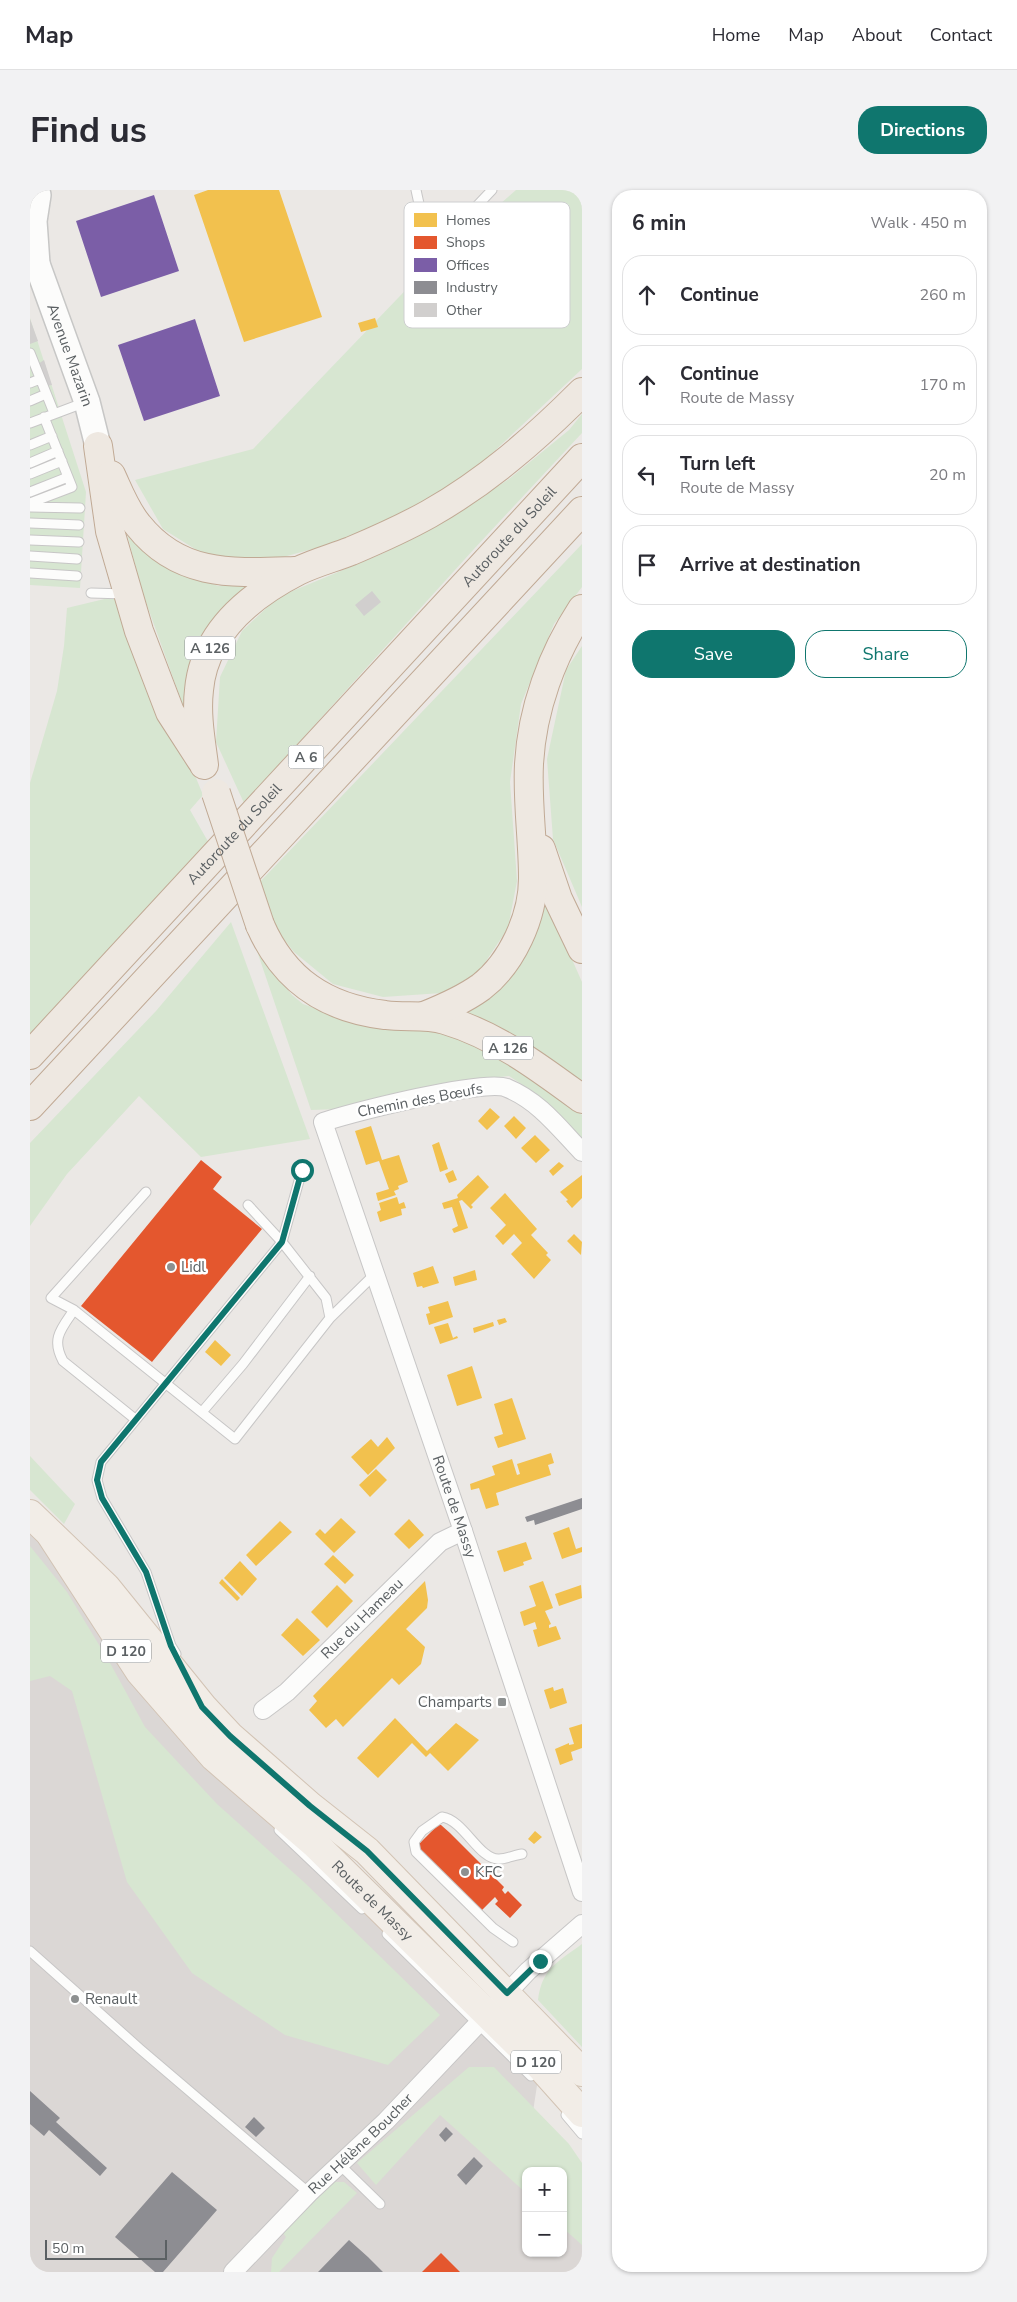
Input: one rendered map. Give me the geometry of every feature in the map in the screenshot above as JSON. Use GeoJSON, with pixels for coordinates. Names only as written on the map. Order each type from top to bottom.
{"type":"FeatureCollection","features":[{"type":"Feature","properties":{"kind":"highway","name":"A 126"},"geometry":{"type":"LineString","coordinates":[[582,392],[519,452],[456,498],[400,529],[349,552],[298,571],[242,607],[221,631],[211,646],[203,667],[199,689],[198,719],[204,766],[216,793],[260,924],[267,942],[287,970],[319,996],[360,1011],[386,1016],[424,1016],[452,1022],[491,1038],[527,1060],[582,1100]]}},
{"type":"Feature","properties":{"kind":"highway"},"geometry":{"type":"LineString","coordinates":[[98,446],[129,513],[144,533],[164,550],[184,561],[218,572],[298,571]]}},
{"type":"Feature","properties":{"kind":"highway"},"geometry":{"type":"LineString","coordinates":[[98,446],[110,532],[127,594],[164,699],[204,766]]}},
{"type":"Feature","properties":{"kind":"highway","name":"Autoroute du Soleil"},"geometry":{"type":"LineString","coordinates":[[30,1055],[582,458]]}},
{"type":"Feature","properties":{"kind":"highway","name":"A 6"},"geometry":{"type":"LineString","coordinates":[[30,1106],[582,511]]}},
{"type":"Feature","properties":{"kind":"highway"},"geometry":{"type":"LineString","coordinates":[[424,1016],[455,1003],[482,986],[502,966],[525,922],[532,891],[529,765],[533,725],[558,650],[582,609]]}},
{"type":"Feature","properties":{"kind":"highway"},"geometry":{"type":"LineString","coordinates":[[530,802],[548,874],[582,950]]}},
{"type":"Feature","properties":{"kind":"main road","name":"Avenue Mazarin"},"geometry":{"type":"LineString","coordinates":[[37,194],[33,259],[87,402],[98,446]]}},
{"type":"Feature","properties":{"kind":"main road","name":"Route de Massy"},"geometry":{"type":"LineString","coordinates":[[30,1514],[106,1588],[202,1707],[230,1736],[310,1806],[367,1851],[582,2072]]}},
{"type":"Feature","properties":{"kind":"main road","name":"Route de Massy"},"geometry":{"type":"LineString","coordinates":[[51,1535],[140,1672],[214,1757],[316,1845],[482,2019],[540,2066],[571,2111]]}},
{"type":"Feature","properties":{"kind":"street","name":"Chemin des Bœufs"},"geometry":{"type":"LineString","coordinates":[[323,1122],[346,1115],[477,1086],[505,1086],[537,1104],[582,1152]]}},
{"type":"Feature","properties":{"kind":"street","name":"Route de Massy"},"geometry":{"type":"LineString","coordinates":[[323,1122],[463,1531],[582,1892]]}},
{"type":"Feature","properties":{"kind":"street","name":"Rue du Hameau"},"geometry":{"type":"LineString","coordinates":[[263,1710],[287,1692],[440,1542],[463,1531]]}},
{"type":"Feature","properties":{"kind":"street"},"geometry":{"type":"LineString","coordinates":[[482,2019],[507,1993],[582,1924]]}},
{"type":"Feature","properties":{"kind":"street","name":"Rue Hélène Boucher"},"geometry":{"type":"LineString","coordinates":[[237,2271],[309,2193],[386,2121],[462,2043],[482,2019]]}},
{"type":"Feature","properties":{"kind":"lane"},"geometry":{"type":"LineString","coordinates":[[481,202],[492,190]]}},
{"type":"Feature","properties":{"kind":"lane"},"geometry":{"type":"LineString","coordinates":[[30,353],[32,364],[54,413]]}},
{"type":"Feature","properties":{"kind":"lane"},"geometry":{"type":"LineString","coordinates":[[30,383],[40,379]]}},
{"type":"Feature","properties":{"kind":"lane"},"geometry":{"type":"LineString","coordinates":[[30,401],[46,394]]}},
{"type":"Feature","properties":{"kind":"lane"},"geometry":{"type":"LineString","coordinates":[[30,423],[87,402]]}},
{"type":"Feature","properties":{"kind":"lane"},"geometry":{"type":"LineString","coordinates":[[30,505],[72,487],[44,417]]}},
{"type":"Feature","properties":{"kind":"lane"},"geometry":{"type":"LineString","coordinates":[[30,445],[52,436]]}},
{"type":"Feature","properties":{"kind":"lane"},"geometry":{"type":"LineString","coordinates":[[30,463],[58,452]]}},
{"type":"Feature","properties":{"kind":"lane"},"geometry":{"type":"LineString","coordinates":[[30,474],[62,461]]}},
{"type":"Feature","properties":{"kind":"lane"},"geometry":{"type":"LineString","coordinates":[[30,492],[68,477]]}},
{"type":"Feature","properties":{"kind":"lane"},"geometry":{"type":"LineString","coordinates":[[30,505],[80,508]]}},
{"type":"Feature","properties":{"kind":"lane"},"geometry":{"type":"LineString","coordinates":[[30,523],[79,526]]}},
{"type":"Feature","properties":{"kind":"lane"},"geometry":{"type":"LineString","coordinates":[[30,540],[79,542]]}},
{"type":"Feature","properties":{"kind":"lane"},"geometry":{"type":"LineString","coordinates":[[30,556],[78,559]]}},
{"type":"Feature","properties":{"kind":"lane"},"geometry":{"type":"LineString","coordinates":[[30,573],[76,576]]}},
{"type":"Feature","properties":{"kind":"lane"},"geometry":{"type":"LineString","coordinates":[[91,593],[127,594]]}},
{"type":"Feature","properties":{"kind":"lane"},"geometry":{"type":"LineString","coordinates":[[202,1707],[182,1664],[171,1646],[146,1572],[102,1498],[97,1480],[101,1462],[282,1242],[302,1170]]}},
{"type":"Feature","properties":{"kind":"lane"},"geometry":{"type":"LineString","coordinates":[[146,1192],[51,1298],[74,1310],[235,1439],[330,1318],[375,1274]]}},
{"type":"Feature","properties":{"kind":"lane"},"geometry":{"type":"LineString","coordinates":[[248,1204],[282,1242],[326,1298],[330,1318]]}},
{"type":"Feature","properties":{"kind":"lane"},"geometry":{"type":"LineString","coordinates":[[202,1412],[243,1364],[310,1276]]}},
{"type":"Feature","properties":{"kind":"lane"},"geometry":{"type":"LineString","coordinates":[[74,1310],[59,1331],[58,1351],[63,1361],[135,1419]]}},
{"type":"Feature","properties":{"kind":"lane"},"geometry":{"type":"LineString","coordinates":[[214,1757],[290,1842],[482,2019],[536,2082]]}},
{"type":"Feature","properties":{"kind":"lane"},"geometry":{"type":"LineString","coordinates":[[513,1942],[492,1928],[416,1852],[414,1842],[422,1831],[442,1817],[449,1818],[458,1825],[490,1858],[499,1859],[522,1854]]}},
{"type":"Feature","properties":{"kind":"lane"},"geometry":{"type":"LineString","coordinates":[[30,1951],[140,2049],[309,2193]]}},
{"type":"Feature","properties":{"kind":"lane"},"geometry":{"type":"LineString","coordinates":[[571,2111],[582,2134]]}},
{"type":"Feature","properties":{"kind":"lane"},"geometry":{"type":"LineString","coordinates":[[339,2164],[380,2204]]}},
{"type":"Feature","properties":{"kind":"shaded area"},"geometry":{"type":"Polygon","coordinates":[[[30,1514],[140,1672],[540,2066],[526,2167],[522,2167],[522,2257],[567,2257],[567,2199],[582,2215],[582,2272],[30,2272],[30,1514]]]}},
{"type":"Feature","properties":{"kind":"green space"},"geometry":{"type":"Polygon","coordinates":[[[516,190],[582,190],[582,369],[472,472],[371,533],[265,562],[203,554],[163,529],[135,480],[253,449],[404,292],[404,328],[570,328],[570,202],[502,202],[516,190]]]}},
{"type":"Feature","properties":{"kind":"green space"},"geometry":{"type":"Polygon","coordinates":[[[30,318],[86,492],[80,588],[30,585],[30,318]]]}},
{"type":"Feature","properties":{"kind":"green space"},"geometry":{"type":"Polygon","coordinates":[[[582,414],[582,433],[474,549],[244,803],[216,742],[220,677],[242,631],[278,597],[384,553],[442,522],[509,479],[569,430],[582,414]]]}},
{"type":"Feature","properties":{"kind":"green space"},"geometry":{"type":"Polygon","coordinates":[[[125,526],[181,569],[218,586],[254,582],[223,609],[199,642],[193,654],[190,667],[186,714],[142,591],[125,526]]]}},
{"type":"Feature","properties":{"kind":"green space"},"geometry":{"type":"Polygon","coordinates":[[[582,544],[582,587],[554,624],[521,704],[510,782],[517,881],[508,928],[478,973],[442,993],[383,997],[333,984],[294,952],[271,923],[258,884],[582,544]]]}},
{"type":"Feature","properties":{"kind":"green space"},"geometry":{"type":"Polygon","coordinates":[[[121,595],[203,795],[190,810],[210,845],[30,1035],[30,783],[57,691],[64,646],[67,608],[121,595]]]}},
{"type":"Feature","properties":{"kind":"green space"},"geometry":{"type":"Polygon","coordinates":[[[582,646],[582,907],[553,839],[547,759],[566,670],[582,646]]]}},
{"type":"Feature","properties":{"kind":"green space"},"geometry":{"type":"Polygon","coordinates":[[[544,896],[582,982],[582,1092],[494,1028],[468,1013],[508,978],[544,896]]]}},
{"type":"Feature","properties":{"kind":"green space"},"geometry":{"type":"Polygon","coordinates":[[[231,922],[310,1139],[201,1157],[139,1096],[67,1174],[30,1226],[30,1143],[156,1011],[231,922]]]}},
{"type":"Feature","properties":{"kind":"green space"},"geometry":{"type":"Polygon","coordinates":[[[256,948],[292,995],[303,1004],[364,1026],[435,1032],[469,1040],[518,1065],[582,1115],[582,1142],[532,1091],[509,1076],[460,1081],[340,1109],[311,1110],[256,948]]]}},
{"type":"Feature","properties":{"kind":"green space"},"geometry":{"type":"Polygon","coordinates":[[[30,1456],[75,1504],[64,1524],[30,1490],[30,1456]]]}},
{"type":"Feature","properties":{"kind":"green space"},"geometry":{"type":"Polygon","coordinates":[[[30,1546],[67,1592],[110,1663],[145,1727],[217,1804],[305,1883],[440,2015],[388,2065],[285,2035],[192,1973],[127,1882],[72,1691],[50,1676],[30,1681],[30,1546]]]}},
{"type":"Feature","properties":{"kind":"green space"},"geometry":{"type":"Polygon","coordinates":[[[582,1944],[582,2047],[538,2000],[543,1980],[547,1973],[559,1961],[582,1944]]]}},
{"type":"Feature","properties":{"kind":"green space"},"geometry":{"type":"Polygon","coordinates":[[[469,2067],[494,2067],[569,2144],[582,2163],[582,2245],[567,2232],[567,2167],[522,2167],[522,2189],[440,2115],[376,2185],[357,2163],[469,2067]]]}},
{"type":"Feature","properties":{"kind":"green space"},"geometry":{"type":"Polygon","coordinates":[[[334,2182],[344,2182],[357,2193],[279,2272],[271,2272],[272,2258],[286,2237],[283,2233],[334,2182]]]}},
{"type":"Feature","properties":{"kind":"building: Homes"},"geometry":{"type":"Polygon","coordinates":[[[208,190],[279,190],[322,317],[244,342],[194,195],[208,190]]]}},
{"type":"Feature","properties":{"kind":"building: Homes"},"geometry":{"type":"Polygon","coordinates":[[[375,318],[378,327],[361,332],[358,323],[375,318]]]}},
{"type":"Feature","properties":{"kind":"building: Homes"},"geometry":{"type":"Polygon","coordinates":[[[490,1108],[500,1117],[487,1130],[478,1121],[490,1108]]]}},
{"type":"Feature","properties":{"kind":"building: Homes"},"geometry":{"type":"Polygon","coordinates":[[[514,1116],[526,1128],[516,1139],[504,1126],[514,1116]]]}},
{"type":"Feature","properties":{"kind":"building: Homes"},"geometry":{"type":"Polygon","coordinates":[[[371,1126],[382,1160],[399,1155],[408,1182],[398,1186],[399,1189],[394,1191],[396,1195],[378,1201],[376,1193],[389,1189],[379,1161],[366,1165],[355,1131],[371,1126]]]}},
{"type":"Feature","properties":{"kind":"building: Homes"},"geometry":{"type":"Polygon","coordinates":[[[535,1135],[550,1150],[536,1163],[521,1148],[535,1135]]]}},
{"type":"Feature","properties":{"kind":"building: Homes"},"geometry":{"type":"Polygon","coordinates":[[[439,1142],[448,1169],[440,1172],[432,1145],[439,1142]]]}},
{"type":"Feature","properties":{"kind":"building: Homes"},"geometry":{"type":"Polygon","coordinates":[[[559,1162],[564,1166],[553,1176],[549,1171],[559,1162]]]}},
{"type":"Feature","properties":{"kind":"building: Homes"},"geometry":{"type":"Polygon","coordinates":[[[453,1170],[457,1180],[449,1183],[445,1174],[453,1170]]]}},
{"type":"Feature","properties":{"kind":"building: Homes"},"geometry":{"type":"Polygon","coordinates":[[[478,1175],[489,1187],[471,1205],[473,1207],[471,1209],[462,1200],[459,1201],[468,1228],[454,1233],[452,1229],[458,1226],[452,1207],[444,1209],[442,1203],[458,1198],[457,1195],[478,1175]]]}},
{"type":"Feature","properties":{"kind":"building: Homes"},"geometry":{"type":"Polygon","coordinates":[[[582,1175],[582,1198],[572,1208],[566,1201],[568,1200],[560,1192],[582,1175]]]}},
{"type":"Feature","properties":{"kind":"building: Homes"},"geometry":{"type":"Polygon","coordinates":[[[505,1193],[537,1229],[531,1235],[548,1253],[546,1255],[551,1260],[534,1279],[511,1254],[522,1243],[514,1234],[503,1245],[495,1236],[506,1225],[490,1208],[505,1193]]]}},
{"type":"Feature","properties":{"kind":"building: Homes"},"geometry":{"type":"Polygon","coordinates":[[[397,1197],[399,1204],[404,1202],[406,1208],[401,1209],[402,1215],[380,1222],[377,1212],[381,1210],[379,1203],[397,1197]]]}},
{"type":"Feature","properties":{"kind":"building: Homes"},"geometry":{"type":"Polygon","coordinates":[[[574,1234],[582,1242],[581,1255],[567,1241],[574,1234]]]}},
{"type":"Feature","properties":{"kind":"building: Homes"},"geometry":{"type":"Polygon","coordinates":[[[433,1266],[439,1283],[423,1288],[422,1286],[417,1287],[413,1273],[433,1266]]]}},
{"type":"Feature","properties":{"kind":"building: Homes"},"geometry":{"type":"Polygon","coordinates":[[[475,1270],[477,1280],[455,1286],[453,1277],[475,1270]]]}},
{"type":"Feature","properties":{"kind":"building: Homes"},"geometry":{"type":"Polygon","coordinates":[[[448,1301],[453,1317],[429,1325],[426,1314],[430,1313],[428,1307],[448,1301]]]}},
{"type":"Feature","properties":{"kind":"building: Homes"},"geometry":{"type":"Polygon","coordinates":[[[505,1318],[507,1322],[499,1325],[497,1320],[505,1318]]]}},
{"type":"Feature","properties":{"kind":"building: Homes"},"geometry":{"type":"Polygon","coordinates":[[[493,1322],[494,1326],[474,1333],[473,1328],[493,1322]]]}},
{"type":"Feature","properties":{"kind":"building: Homes"},"geometry":{"type":"Polygon","coordinates":[[[448,1323],[453,1338],[457,1336],[458,1338],[440,1344],[434,1327],[448,1323]]]}},
{"type":"Feature","properties":{"kind":"building: Homes"},"geometry":{"type":"Polygon","coordinates":[[[215,1340],[231,1355],[221,1366],[205,1352],[215,1340]]]}},
{"type":"Feature","properties":{"kind":"building: Homes"},"geometry":{"type":"Polygon","coordinates":[[[472,1366],[482,1398],[457,1406],[447,1375],[472,1366]]]}},
{"type":"Feature","properties":{"kind":"building: Homes"},"geometry":{"type":"Polygon","coordinates":[[[512,1398],[526,1439],[498,1448],[494,1437],[503,1434],[494,1404],[512,1398]]]}},
{"type":"Feature","properties":{"kind":"building: Homes"},"geometry":{"type":"Polygon","coordinates":[[[387,1437],[395,1448],[368,1475],[351,1457],[371,1439],[378,1447],[387,1437]]]}},
{"type":"Feature","properties":{"kind":"building: Homes"},"geometry":{"type":"Polygon","coordinates":[[[551,1453],[554,1463],[548,1465],[551,1475],[496,1493],[499,1505],[486,1509],[479,1488],[471,1490],[470,1484],[495,1475],[492,1466],[512,1459],[517,1475],[520,1474],[517,1464],[551,1453]]]}},
{"type":"Feature","properties":{"kind":"building: Homes"},"geometry":{"type":"Polygon","coordinates":[[[376,1469],[387,1480],[370,1497],[359,1485],[376,1469]]]}},
{"type":"Feature","properties":{"kind":"building: Homes"},"geometry":{"type":"Polygon","coordinates":[[[341,1518],[356,1532],[334,1553],[315,1534],[320,1529],[325,1534],[341,1518]]]}},
{"type":"Feature","properties":{"kind":"building: Homes"},"geometry":{"type":"Polygon","coordinates":[[[409,1519],[424,1535],[409,1549],[394,1534],[409,1519]]]}},
{"type":"Feature","properties":{"kind":"building: Homes"},"geometry":{"type":"Polygon","coordinates":[[[280,1521],[292,1532],[256,1566],[246,1555],[280,1521]]]}},
{"type":"Feature","properties":{"kind":"building: Homes"},"geometry":{"type":"Polygon","coordinates":[[[569,1527],[576,1549],[582,1547],[582,1552],[562,1559],[553,1533],[569,1527]]]}},
{"type":"Feature","properties":{"kind":"building: Homes"},"geometry":{"type":"Polygon","coordinates":[[[526,1542],[532,1559],[523,1562],[524,1565],[504,1572],[497,1551],[526,1542]]]}},
{"type":"Feature","properties":{"kind":"building: Homes"},"geometry":{"type":"Polygon","coordinates":[[[333,1555],[354,1575],[345,1584],[324,1564],[333,1555]]]}},
{"type":"Feature","properties":{"kind":"building: Homes"},"geometry":{"type":"Polygon","coordinates":[[[240,1561],[257,1579],[242,1596],[224,1578],[240,1561]]]}},
{"type":"Feature","properties":{"kind":"building: Homes"},"geometry":{"type":"Polygon","coordinates":[[[222,1579],[240,1598],[237,1601],[219,1583],[222,1579]]]}},
{"type":"Feature","properties":{"kind":"building: Homes"},"geometry":{"type":"Polygon","coordinates":[[[425,1581],[428,1600],[427,1608],[406,1629],[425,1647],[421,1664],[399,1685],[392,1678],[343,1727],[336,1719],[326,1728],[309,1710],[317,1701],[313,1696],[425,1581]]]}},
{"type":"Feature","properties":{"kind":"building: Homes"},"geometry":{"type":"Polygon","coordinates":[[[543,1581],[553,1608],[545,1611],[551,1624],[549,1628],[556,1626],[561,1639],[538,1647],[533,1630],[537,1629],[535,1622],[524,1626],[520,1612],[536,1606],[529,1586],[543,1581]]]}},
{"type":"Feature","properties":{"kind":"building: Homes"},"geometry":{"type":"Polygon","coordinates":[[[337,1585],[353,1601],[327,1628],[311,1612],[337,1585]]]}},
{"type":"Feature","properties":{"kind":"building: Homes"},"geometry":{"type":"Polygon","coordinates":[[[581,1585],[582,1598],[559,1606],[555,1594],[581,1585]]]}},
{"type":"Feature","properties":{"kind":"building: Homes"},"geometry":{"type":"Polygon","coordinates":[[[297,1618],[320,1640],[303,1656],[281,1635],[297,1618]]]}},
{"type":"Feature","properties":{"kind":"building: Homes"},"geometry":{"type":"Polygon","coordinates":[[[553,1687],[554,1691],[563,1688],[567,1703],[550,1709],[544,1690],[553,1687]]]}},
{"type":"Feature","properties":{"kind":"building: Homes"},"geometry":{"type":"Polygon","coordinates":[[[395,1718],[427,1751],[456,1723],[479,1740],[448,1771],[430,1753],[426,1757],[412,1743],[378,1778],[357,1758],[395,1718]]]}},
{"type":"Feature","properties":{"kind":"building: Homes"},"geometry":{"type":"Polygon","coordinates":[[[582,1724],[582,1748],[571,1752],[573,1760],[560,1765],[555,1749],[569,1743],[569,1745],[574,1744],[569,1728],[582,1724]]]}},
{"type":"Feature","properties":{"kind":"building: Homes"},"geometry":{"type":"Polygon","coordinates":[[[535,1831],[542,1837],[534,1844],[528,1839],[535,1831]]]}},
{"type":"Feature","properties":{"kind":"building: Shops","name":"Lidl"},"geometry":{"type":"Polygon","coordinates":[[[201,1160],[222,1177],[213,1189],[262,1229],[152,1362],[81,1306],[201,1160]]]}},
{"type":"Feature","properties":{"kind":"building: Shops","name":"KFC"},"geometry":{"type":"Polygon","coordinates":[[[438,1825],[441,1825],[450,1833],[504,1887],[502,1890],[505,1894],[508,1891],[522,1905],[510,1918],[495,1904],[498,1901],[495,1897],[481,1911],[419,1848],[419,1844],[438,1825]]]}},
{"type":"Feature","properties":{"kind":"building: Shops"},"geometry":{"type":"Polygon","coordinates":[[[441,2253],[460,2272],[422,2272],[441,2253]]]}},
{"type":"Feature","properties":{"kind":"building: Offices"},"geometry":{"type":"Polygon","coordinates":[[[154,195],[179,271],[101,297],[76,221],[154,195]]]}},
{"type":"Feature","properties":{"kind":"building: Offices"},"geometry":{"type":"Polygon","coordinates":[[[195,319],[220,396],[144,421],[118,345],[195,319]]]}},
{"type":"Feature","properties":{"kind":"building: Industry"},"geometry":{"type":"Polygon","coordinates":[[[582,1498],[582,1509],[535,1525],[534,1520],[527,1522],[525,1517],[582,1498]]]}},
{"type":"Feature","properties":{"kind":"building: Industry"},"geometry":{"type":"Polygon","coordinates":[[[30,2091],[60,2118],[56,2122],[107,2168],[100,2176],[49,2130],[44,2136],[30,2124],[30,2091]]]}},
{"type":"Feature","properties":{"kind":"building: Industry"},"geometry":{"type":"Polygon","coordinates":[[[254,2117],[265,2128],[256,2137],[245,2127],[254,2117]]]}},
{"type":"Feature","properties":{"kind":"building: Industry"},"geometry":{"type":"Polygon","coordinates":[[[446,2127],[453,2134],[445,2142],[439,2135],[446,2127]]]}},
{"type":"Feature","properties":{"kind":"building: Industry"},"geometry":{"type":"Polygon","coordinates":[[[474,2157],[483,2166],[466,2185],[457,2175],[474,2157]]]}},
{"type":"Feature","properties":{"kind":"building: Industry"},"geometry":{"type":"Polygon","coordinates":[[[172,2172],[217,2210],[163,2272],[155,2272],[115,2237],[172,2172]]]}},
{"type":"Feature","properties":{"kind":"building: Industry"},"geometry":{"type":"Polygon","coordinates":[[[349,2240],[368,2257],[383,2272],[318,2272],[349,2240]]]}},
{"type":"Feature","properties":{"kind":"building: Other"},"geometry":{"type":"Polygon","coordinates":[[[30,319],[38,341],[30,344],[30,319]]]}},
{"type":"Feature","properties":{"kind":"building: Other"},"geometry":{"type":"Polygon","coordinates":[[[44,360],[52,385],[46,386],[38,364],[44,360]]]}},
{"type":"Feature","properties":{"kind":"building: Other"},"geometry":{"type":"Polygon","coordinates":[[[372,591],[381,602],[364,616],[355,605],[372,591]]]}},
{"type":"Feature","properties":{"kind":"place","name":"Lidl"},"geometry":{"type":"Point","coordinates":[171,1267]}},
{"type":"Feature","properties":{"kind":"place","name":"Champarts"},"geometry":{"type":"Point","coordinates":[502,1702]}},
{"type":"Feature","properties":{"kind":"place","name":"KFC"},"geometry":{"type":"Point","coordinates":[465,1872]}},
{"type":"Feature","properties":{"kind":"place","name":"Renault"},"geometry":{"type":"Point","coordinates":[75,1999]}},
{"type":"Feature","properties":{"kind":"route"},"geometry":{"type":"LineString","coordinates":[[302,1170],[282,1242],[101,1462],[97,1480],[102,1498],[146,1572],[171,1646],[180,1660],[202,1707],[230,1736],[310,1806],[367,1851],[507,1993],[540,1961]]}}]}
